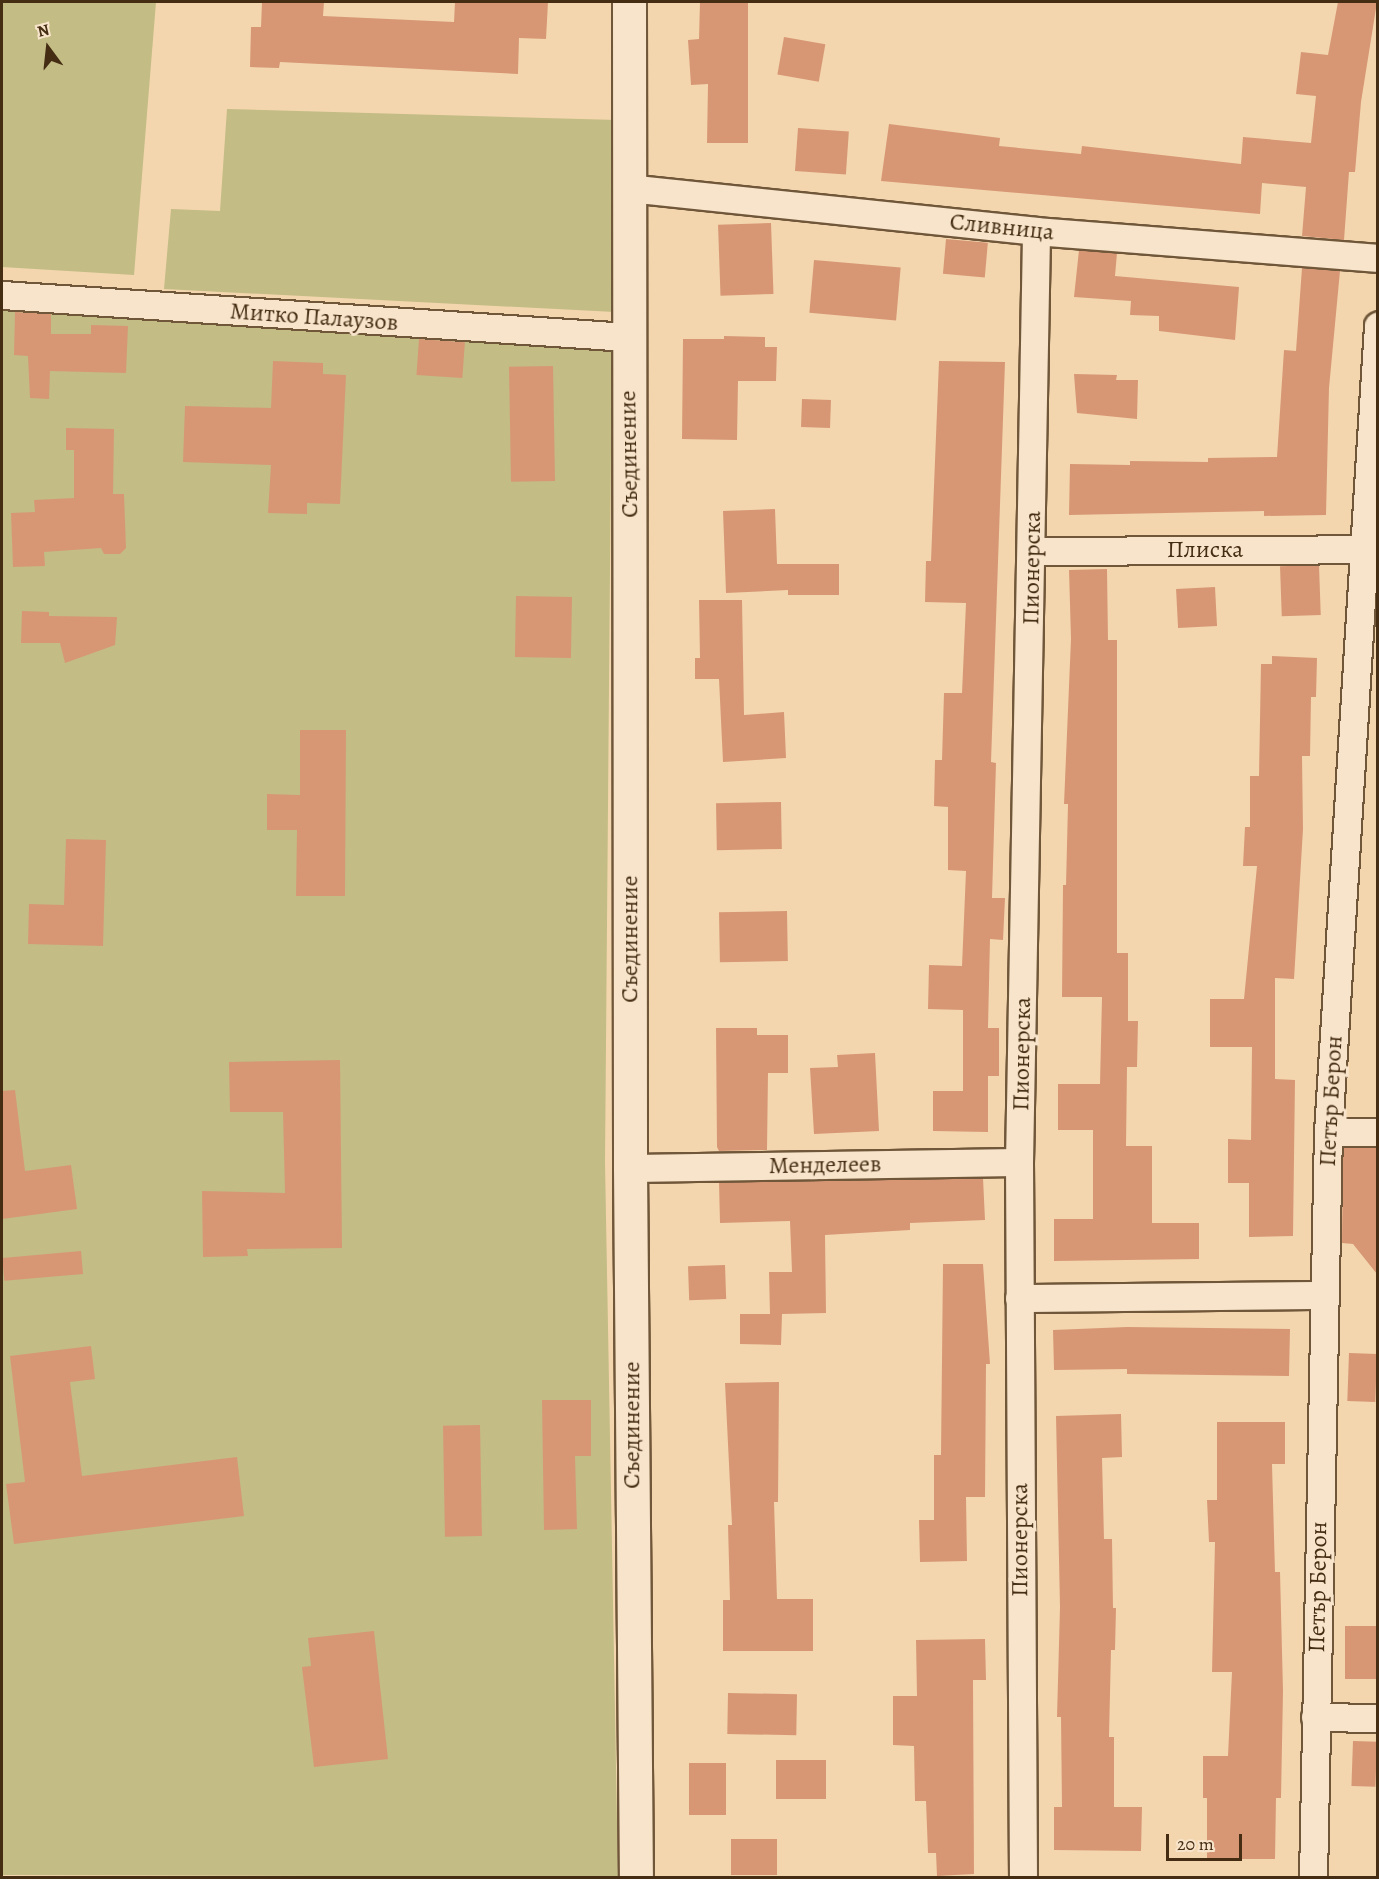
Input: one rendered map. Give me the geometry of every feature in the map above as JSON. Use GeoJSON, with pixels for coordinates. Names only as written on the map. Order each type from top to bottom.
{"type":"FeatureCollection","features":[{"type":"Feature","properties":{"kind":"street","name":"Съединение"},"geometry":{"type":"LineString","coordinates":[[629,2],[627,337],[632,641],[630,1168],[636,1878]]}},
{"type":"Feature","properties":{"kind":"street","name":"Сливница"},"geometry":{"type":"LineString","coordinates":[[628,188],[1036,231],[1377,258]]}},
{"type":"Feature","properties":{"kind":"street","name":"Пионерска"},"geometry":{"type":"LineString","coordinates":[[1023,1878],[1019,1162],[1033,551],[1036,231]]}},
{"type":"Feature","properties":{"kind":"street","name":"Митко Палаузов"},"geometry":{"type":"LineString","coordinates":[[2,295],[627,337]]}},
{"type":"Feature","properties":{"kind":"street","name":"Петър Берон"},"geometry":{"type":"LineString","coordinates":[[1312,1878],[1328,1132],[1370,549],[1377,326]]}},
{"type":"Feature","properties":{"kind":"street","name":"Плиска"},"geometry":{"type":"LineString","coordinates":[[1033,551],[1370,549]]}},
{"type":"Feature","properties":{"kind":"street"},"geometry":{"type":"LineString","coordinates":[[1328,1132],[1377,1132]]}},
{"type":"Feature","properties":{"kind":"street","name":"Менделеев"},"geometry":{"type":"LineString","coordinates":[[630,1168],[1019,1162]]}},
{"type":"Feature","properties":{"kind":"street"},"geometry":{"type":"LineString","coordinates":[[1018,1298],[1323,1295]]}},
{"type":"Feature","properties":{"kind":"street"},"geometry":{"type":"LineString","coordinates":[[1315,1717],[1377,1718]]}},
{"type":"Feature","properties":{"kind":"shaded area"},"geometry":{"type":"Polygon","coordinates":[[[2,2],[156,2],[134,275],[2,267],[2,2]]]}},
{"type":"Feature","properties":{"kind":"shaded area"},"geometry":{"type":"Polygon","coordinates":[[[227,109],[617,120],[615,312],[164,289],[171,209],[220,211],[227,109]]]}},
{"type":"Feature","properties":{"kind":"shaded area"},"geometry":{"type":"Polygon","coordinates":[[[2,306],[612,332],[605,1162],[618,1877],[2,1875],[2,306]]]}},
{"type":"Feature","properties":{"kind":"building"},"geometry":{"type":"Polygon","coordinates":[[[262,2],[324,2],[323,16],[454,22],[455,2],[548,2],[546,39],[519,38],[518,74],[280,62],[279,68],[250,67],[251,27],[261,27],[262,2]]]}},
{"type":"Feature","properties":{"kind":"building"},"geometry":{"type":"Polygon","coordinates":[[[700,2],[748,2],[748,143],[707,143],[708,84],[691,85],[688,40],[699,39],[700,2]]]}},
{"type":"Feature","properties":{"kind":"building"},"geometry":{"type":"Polygon","coordinates":[[[1338,2],[1377,2],[1361,102],[1355,172],[1349,172],[1344,240],[1302,236],[1306,187],[1262,183],[1260,214],[881,181],[889,124],[1000,138],[999,146],[1081,154],[1082,146],[1241,164],[1243,137],[1311,143],[1316,96],[1296,94],[1301,52],[1328,55],[1338,2]]]}},
{"type":"Feature","properties":{"kind":"building"},"geometry":{"type":"Polygon","coordinates":[[[784,37],[825,44],[819,82],[777,74],[784,37]]]}},
{"type":"Feature","properties":{"kind":"building"},"geometry":{"type":"Polygon","coordinates":[[[798,128],[849,132],[846,174],[795,171],[798,128]]]}},
{"type":"Feature","properties":{"kind":"building"},"geometry":{"type":"Polygon","coordinates":[[[771,223],[773,294],[721,296],[718,225],[771,223]]]}},
{"type":"Feature","properties":{"kind":"building"},"geometry":{"type":"Polygon","coordinates":[[[946,239],[988,243],[985,278],[943,274],[946,239]]]}},
{"type":"Feature","properties":{"kind":"building"},"geometry":{"type":"Polygon","coordinates":[[[1079,250],[1117,253],[1115,276],[1239,287],[1235,340],[1159,331],[1159,316],[1130,315],[1131,301],[1074,297],[1079,250]]]}},
{"type":"Feature","properties":{"kind":"building"},"geometry":{"type":"Polygon","coordinates":[[[814,260],[901,268],[896,320],[809,313],[814,260]]]}},
{"type":"Feature","properties":{"kind":"building"},"geometry":{"type":"Polygon","coordinates":[[[1302,268],[1340,271],[1329,388],[1326,515],[1264,516],[1264,511],[1069,515],[1070,464],[1130,465],[1130,461],[1208,462],[1208,458],[1277,457],[1284,350],[1296,351],[1302,268]]]}},
{"type":"Feature","properties":{"kind":"building"},"geometry":{"type":"Polygon","coordinates":[[[15,312],[51,314],[51,334],[91,334],[91,325],[128,326],[126,373],[50,371],[49,399],[30,398],[28,356],[14,355],[15,312]]]}},
{"type":"Feature","properties":{"kind":"building"},"geometry":{"type":"Polygon","coordinates":[[[724,336],[765,337],[765,347],[777,347],[776,381],[738,381],[737,440],[682,439],[683,339],[724,339],[724,336]]]}},
{"type":"Feature","properties":{"kind":"building"},"geometry":{"type":"Polygon","coordinates":[[[419,339],[465,342],[462,378],[416,375],[419,339]]]}},
{"type":"Feature","properties":{"kind":"building"},"geometry":{"type":"Polygon","coordinates":[[[273,361],[323,363],[323,374],[346,375],[340,504],[307,503],[307,514],[268,513],[271,465],[183,462],[185,406],[271,408],[273,361]]]}},
{"type":"Feature","properties":{"kind":"building"},"geometry":{"type":"Polygon","coordinates":[[[939,361],[1005,362],[991,762],[996,763],[992,898],[1005,898],[1003,940],[990,939],[988,1028],[999,1028],[999,1076],[988,1076],[988,1132],[933,1131],[933,1091],[963,1091],[963,1010],[928,1009],[929,965],[962,966],[966,871],[948,870],[948,807],[934,806],[935,760],[942,760],[944,693],[962,693],[966,603],[925,602],[926,561],[931,561],[939,361]]]}},
{"type":"Feature","properties":{"kind":"building"},"geometry":{"type":"Polygon","coordinates":[[[553,366],[555,481],[511,482],[509,367],[553,366]]]}},
{"type":"Feature","properties":{"kind":"building"},"geometry":{"type":"Polygon","coordinates":[[[1074,374],[1117,375],[1116,380],[1138,380],[1137,419],[1077,413],[1074,374]]]}},
{"type":"Feature","properties":{"kind":"building"},"geometry":{"type":"Polygon","coordinates":[[[802,399],[831,400],[830,428],[801,427],[802,399]]]}},
{"type":"Feature","properties":{"kind":"building"},"geometry":{"type":"Polygon","coordinates":[[[66,428],[114,429],[113,494],[124,494],[126,548],[120,554],[104,554],[101,548],[44,552],[45,566],[13,567],[11,513],[35,512],[34,500],[74,498],[74,450],[66,450],[66,428]]]}},
{"type":"Feature","properties":{"kind":"building"},"geometry":{"type":"Polygon","coordinates":[[[775,509],[777,564],[839,564],[839,595],[788,595],[788,590],[726,593],[723,511],[775,509]]]}},
{"type":"Feature","properties":{"kind":"building"},"geometry":{"type":"Polygon","coordinates":[[[1319,565],[1321,615],[1282,616],[1280,566],[1319,565]]]}},
{"type":"Feature","properties":{"kind":"building"},"geometry":{"type":"Polygon","coordinates":[[[1107,569],[1108,640],[1117,640],[1117,953],[1128,953],[1128,1021],[1138,1021],[1137,1067],[1127,1067],[1126,1146],[1152,1146],[1152,1223],[1199,1223],[1199,1259],[1054,1261],[1054,1219],[1093,1219],[1093,1130],[1058,1130],[1058,1084],[1100,1084],[1102,997],[1062,997],[1063,885],[1066,885],[1068,804],[1064,804],[1071,639],[1069,570],[1107,569]]]}},
{"type":"Feature","properties":{"kind":"building"},"geometry":{"type":"Polygon","coordinates":[[[1215,587],[1217,626],[1178,628],[1176,589],[1215,587]]]}},
{"type":"Feature","properties":{"kind":"building"},"geometry":{"type":"Polygon","coordinates":[[[516,596],[572,597],[571,658],[515,657],[516,596]]]}},
{"type":"Feature","properties":{"kind":"building"},"geometry":{"type":"Polygon","coordinates":[[[699,600],[742,600],[744,715],[784,712],[786,758],[723,762],[719,679],[695,679],[695,658],[700,658],[699,600]]]}},
{"type":"Feature","properties":{"kind":"building"},"geometry":{"type":"Polygon","coordinates":[[[22,611],[49,612],[49,616],[117,617],[115,645],[65,663],[60,643],[21,643],[22,611]]]}},
{"type":"Feature","properties":{"kind":"building"},"geometry":{"type":"Polygon","coordinates":[[[1272,656],[1317,658],[1316,697],[1311,697],[1310,756],[1302,756],[1303,829],[1294,979],[1275,978],[1275,1079],[1295,1080],[1293,1236],[1249,1237],[1249,1183],[1228,1183],[1228,1139],[1251,1140],[1252,1047],[1210,1047],[1210,999],[1244,999],[1257,866],[1243,866],[1245,827],[1250,827],[1250,776],[1259,776],[1261,664],[1272,664],[1272,656]]]}},
{"type":"Feature","properties":{"kind":"building"},"geometry":{"type":"Polygon","coordinates":[[[300,730],[346,730],[345,896],[296,896],[297,830],[267,830],[267,794],[300,795],[300,730]]]}},
{"type":"Feature","properties":{"kind":"building"},"geometry":{"type":"Polygon","coordinates":[[[781,802],[782,849],[717,850],[716,803],[781,802]]]}},
{"type":"Feature","properties":{"kind":"building"},"geometry":{"type":"Polygon","coordinates":[[[66,839],[106,840],[103,946],[28,944],[29,904],[64,905],[66,839]]]}},
{"type":"Feature","properties":{"kind":"building"},"geometry":{"type":"Polygon","coordinates":[[[787,911],[788,961],[720,962],[719,912],[787,911]]]}},
{"type":"Feature","properties":{"kind":"building"},"geometry":{"type":"Polygon","coordinates":[[[716,1028],[757,1028],[757,1035],[788,1035],[788,1073],[768,1073],[767,1150],[719,1151],[717,1147],[716,1028]]]}},
{"type":"Feature","properties":{"kind":"building"},"geometry":{"type":"Polygon","coordinates":[[[875,1053],[879,1131],[814,1134],[810,1068],[838,1067],[837,1055],[875,1053]]]}},
{"type":"Feature","properties":{"kind":"building"},"geometry":{"type":"Polygon","coordinates":[[[340,1060],[342,1248],[247,1249],[248,1256],[203,1257],[202,1191],[285,1193],[283,1112],[230,1112],[229,1062],[340,1060]]]}},
{"type":"Feature","properties":{"kind":"building"},"geometry":{"type":"Polygon","coordinates":[[[15,1090],[25,1171],[71,1165],[77,1209],[2,1219],[2,1091],[15,1090]]]}},
{"type":"Feature","properties":{"kind":"building"},"geometry":{"type":"Polygon","coordinates":[[[1343,1148],[1377,1148],[1377,1274],[1353,1244],[1342,1243],[1343,1148]]]}},
{"type":"Feature","properties":{"kind":"building"},"geometry":{"type":"Polygon","coordinates":[[[983,1178],[985,1220],[910,1223],[910,1230],[825,1235],[826,1313],[782,1314],[781,1345],[740,1344],[740,1314],[770,1314],[769,1272],[792,1272],[790,1221],[720,1223],[719,1182],[983,1178]]]}},
{"type":"Feature","properties":{"kind":"building"},"geometry":{"type":"Polygon","coordinates":[[[81,1251],[83,1274],[4,1281],[2,1258],[81,1251]]]}},
{"type":"Feature","properties":{"kind":"building"},"geometry":{"type":"Polygon","coordinates":[[[943,1264],[983,1264],[990,1364],[986,1364],[985,1497],[966,1497],[967,1561],[920,1562],[919,1520],[934,1520],[934,1455],[941,1455],[943,1264]]]}},
{"type":"Feature","properties":{"kind":"building"},"geometry":{"type":"Polygon","coordinates":[[[725,1265],[726,1299],[689,1300],[688,1266],[725,1265]]]}},
{"type":"Feature","properties":{"kind":"building"},"geometry":{"type":"Polygon","coordinates":[[[1127,1327],[1290,1329],[1289,1376],[1127,1374],[1127,1369],[1054,1370],[1053,1330],[1127,1327]]]}},
{"type":"Feature","properties":{"kind":"building"},"geometry":{"type":"Polygon","coordinates":[[[91,1346],[95,1379],[70,1382],[82,1476],[237,1457],[244,1516],[14,1544],[6,1484],[25,1482],[10,1356],[91,1346]]]}},
{"type":"Feature","properties":{"kind":"building"},"geometry":{"type":"Polygon","coordinates":[[[1349,1353],[1377,1354],[1375,1402],[1347,1401],[1349,1353]]]}},
{"type":"Feature","properties":{"kind":"building"},"geometry":{"type":"Polygon","coordinates":[[[779,1382],[778,1502],[774,1502],[777,1599],[813,1599],[813,1651],[723,1651],[723,1600],[730,1600],[728,1525],[732,1525],[725,1383],[779,1382]]]}},
{"type":"Feature","properties":{"kind":"building"},"geometry":{"type":"Polygon","coordinates":[[[542,1400],[591,1400],[591,1456],[575,1456],[577,1529],[544,1530],[542,1400]]]}},
{"type":"Feature","properties":{"kind":"building"},"geometry":{"type":"Polygon","coordinates":[[[1121,1414],[1122,1457],[1102,1458],[1104,1539],[1112,1539],[1113,1608],[1116,1608],[1115,1650],[1111,1650],[1109,1737],[1114,1737],[1114,1807],[1142,1807],[1141,1851],[1054,1850],[1054,1807],[1062,1807],[1061,1717],[1057,1717],[1060,1607],[1056,1416],[1121,1414]]]}},
{"type":"Feature","properties":{"kind":"building"},"geometry":{"type":"Polygon","coordinates":[[[1217,1422],[1285,1422],[1285,1464],[1272,1464],[1275,1572],[1280,1572],[1283,1691],[1281,1798],[1276,1798],[1275,1859],[1207,1859],[1207,1798],[1203,1798],[1203,1756],[1228,1756],[1232,1672],[1212,1672],[1215,1542],[1209,1542],[1207,1500],[1217,1500],[1217,1422]]]}},
{"type":"Feature","properties":{"kind":"building"},"geometry":{"type":"Polygon","coordinates":[[[480,1425],[482,1536],[445,1537],[443,1426],[480,1425]]]}},
{"type":"Feature","properties":{"kind":"building"},"geometry":{"type":"Polygon","coordinates":[[[1345,1626],[1377,1626],[1377,1679],[1345,1679],[1345,1626]]]}},
{"type":"Feature","properties":{"kind":"building"},"geometry":{"type":"Polygon","coordinates":[[[374,1631],[388,1759],[314,1767],[302,1667],[311,1666],[308,1638],[374,1631]]]}},
{"type":"Feature","properties":{"kind":"building"},"geometry":{"type":"Polygon","coordinates":[[[985,1639],[986,1680],[973,1680],[974,1874],[937,1876],[936,1853],[928,1853],[926,1801],[915,1801],[914,1746],[893,1745],[893,1696],[917,1696],[916,1640],[985,1639]]]}},
{"type":"Feature","properties":{"kind":"building"},"geometry":{"type":"Polygon","coordinates":[[[728,1693],[797,1694],[796,1735],[727,1734],[728,1693]]]}},
{"type":"Feature","properties":{"kind":"building"},"geometry":{"type":"Polygon","coordinates":[[[1353,1741],[1377,1742],[1375,1787],[1351,1786],[1353,1741]]]}},
{"type":"Feature","properties":{"kind":"building"},"geometry":{"type":"Polygon","coordinates":[[[776,1760],[826,1760],[826,1799],[776,1799],[776,1760]]]}},
{"type":"Feature","properties":{"kind":"building"},"geometry":{"type":"Polygon","coordinates":[[[689,1763],[726,1763],[726,1815],[689,1815],[689,1763]]]}},
{"type":"Feature","properties":{"kind":"building"},"geometry":{"type":"Polygon","coordinates":[[[731,1839],[777,1839],[777,1875],[731,1875],[731,1839]]]}}]}
